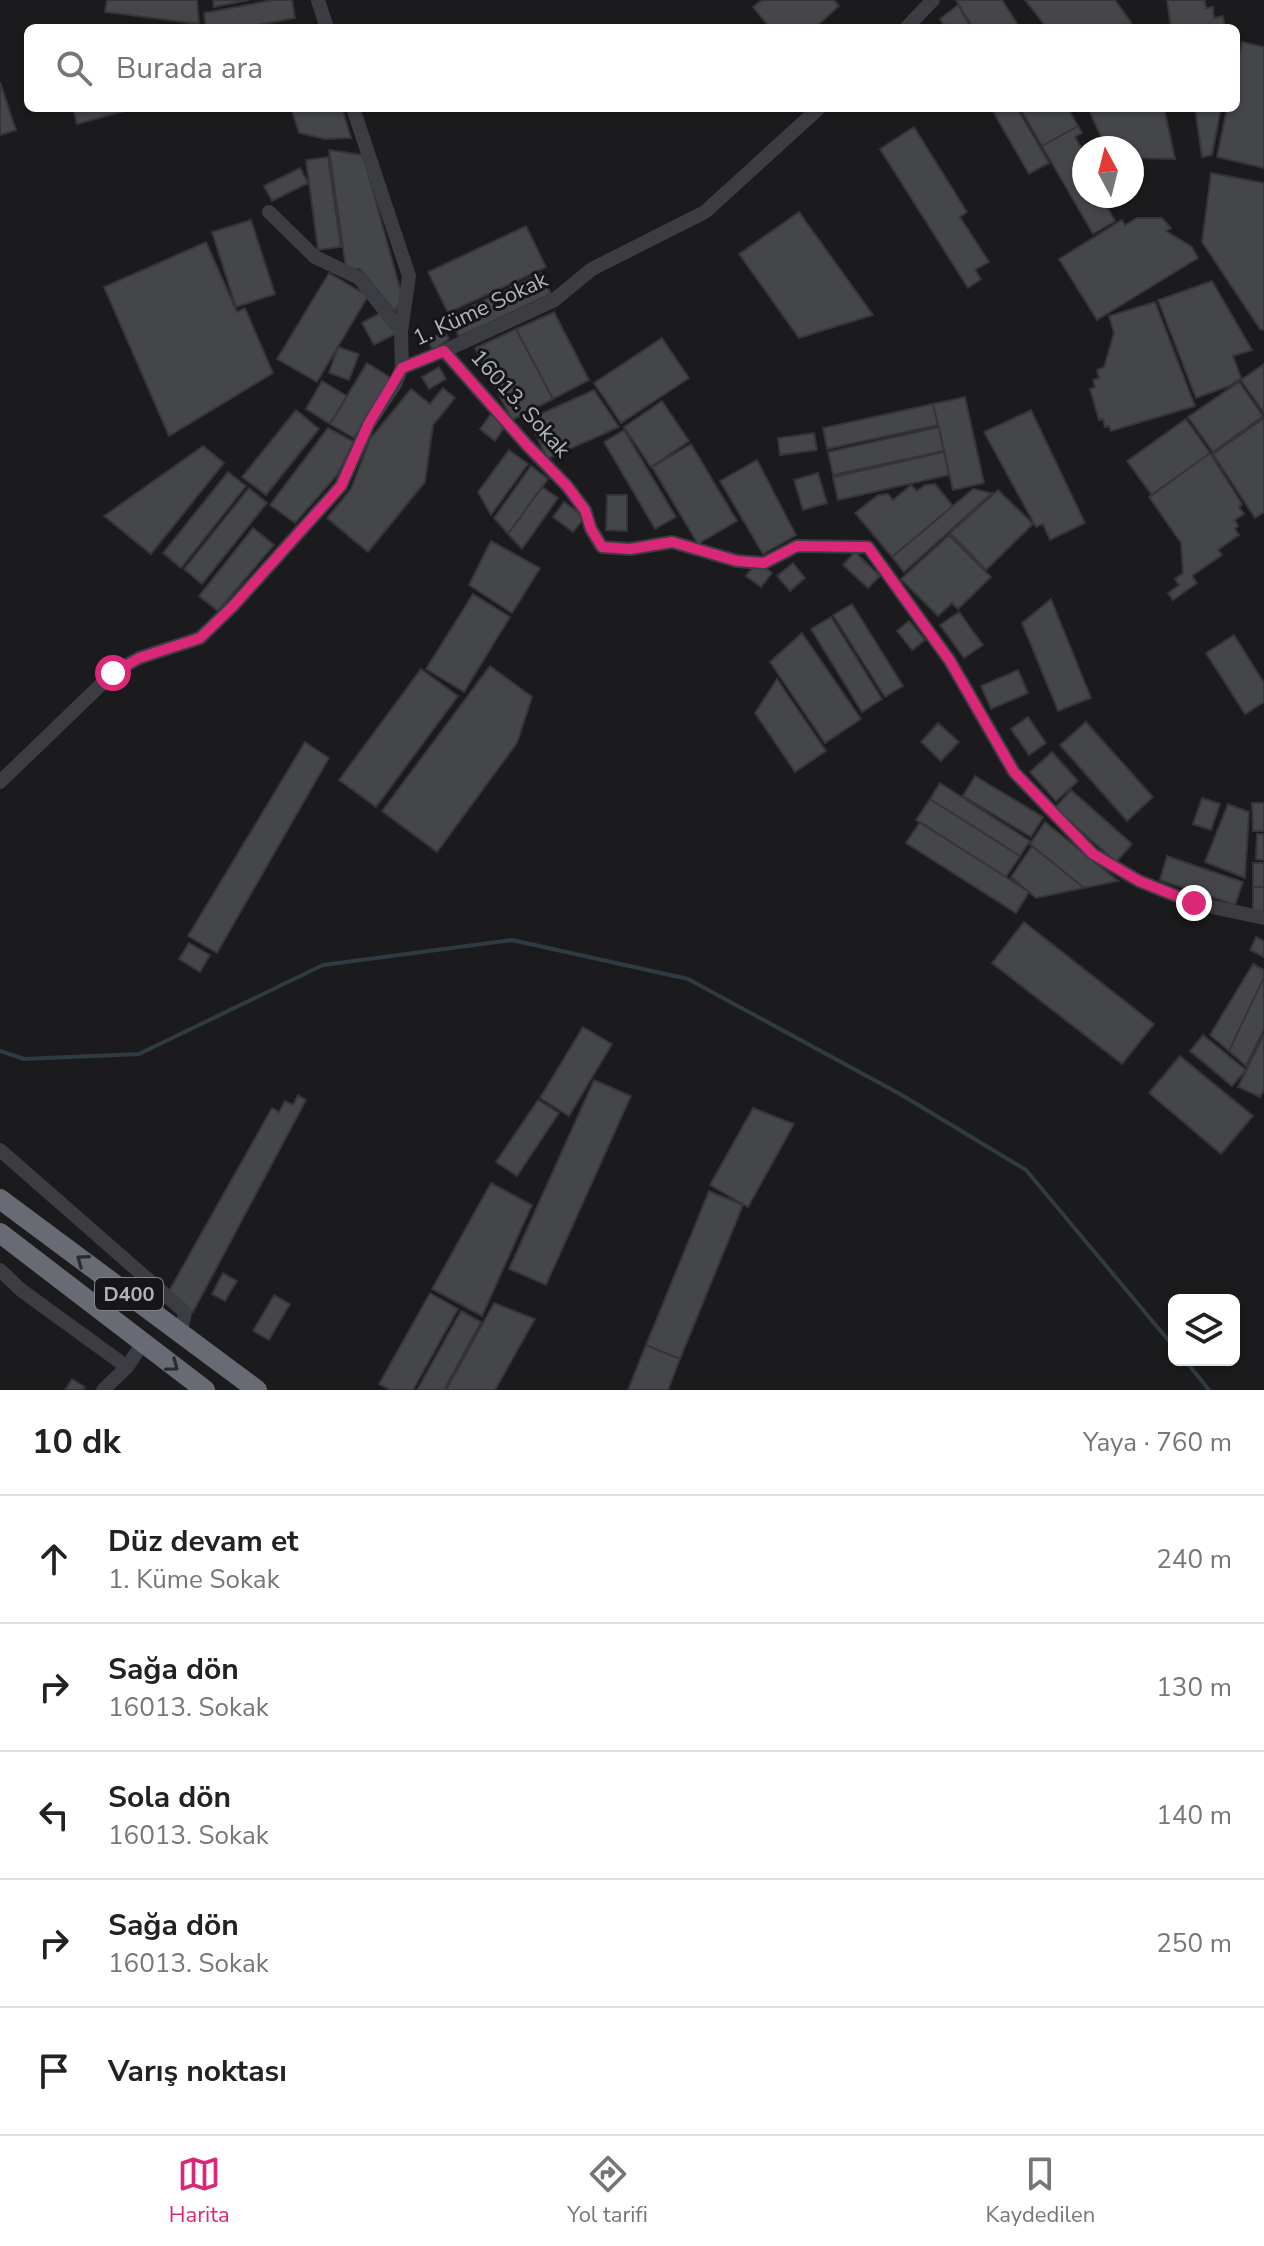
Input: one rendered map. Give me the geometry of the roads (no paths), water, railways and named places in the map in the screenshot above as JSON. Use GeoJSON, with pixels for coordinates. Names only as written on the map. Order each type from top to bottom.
{"type":"FeatureCollection","features":[{"type":"Feature","properties":{"kind":"highway","name":"D400"},"geometry":{"type":"LineString","coordinates":[[0,1199],[257,1390]]}},
{"type":"Feature","properties":{"kind":"highway","name":"D400"},"geometry":{"type":"LineString","coordinates":[[0,1233],[205,1390]]}},
{"type":"Feature","properties":{"kind":"street"},"geometry":{"type":"LineString","coordinates":[[318,0],[326,24]]}},
{"type":"Feature","properties":{"kind":"street"},"geometry":{"type":"LineString","coordinates":[[910,24],[933,0]]}},
{"type":"Feature","properties":{"kind":"street"},"geometry":{"type":"LineString","coordinates":[[354,112],[409,276],[401,331],[402,368]]}},
{"type":"Feature","properties":{"kind":"street","name":"1. Küme Sokak"},"geometry":{"type":"LineString","coordinates":[[0,782],[113,673],[139,658],[200,638],[233,606],[341,486],[369,423],[402,368],[553,301],[592,269],[705,212],[815,112]]}},
{"type":"Feature","properties":{"kind":"street"},"geometry":{"type":"LineString","coordinates":[[269,212],[315,257],[359,278],[401,331]]}},
{"type":"Feature","properties":{"kind":"street","name":"16013. Sokak"},"geometry":{"type":"LineString","coordinates":[[444,351],[567,486],[585,510],[591,529],[602,547],[630,549],[672,542],[737,561],[764,563],[797,546],[868,547],[950,661],[1014,772],[1093,854],[1139,881],[1194,903],[1264,918]]}},
{"type":"Feature","properties":{"kind":"street"},"geometry":{"type":"LineString","coordinates":[[0,1150],[185,1312],[181,1332]]}},
{"type":"Feature","properties":{"kind":"street"},"geometry":{"type":"LineString","coordinates":[[0,1270],[21,1290],[127,1367]]}},
{"type":"Feature","properties":{"kind":"street"},"geometry":{"type":"LineString","coordinates":[[103,1390],[127,1367],[143,1343]]}},
{"type":"Feature","properties":{"kind":"waterway"},"geometry":{"type":"LineString","coordinates":[[0,1051],[24,1059],[139,1054],[323,965],[512,940],[688,979],[900,1094],[1026,1170],[1168,1340]]}},
{"type":"Feature","properties":{"kind":"waterway"},"geometry":{"type":"LineString","coordinates":[[1190,1366],[1209,1390]]}}]}
